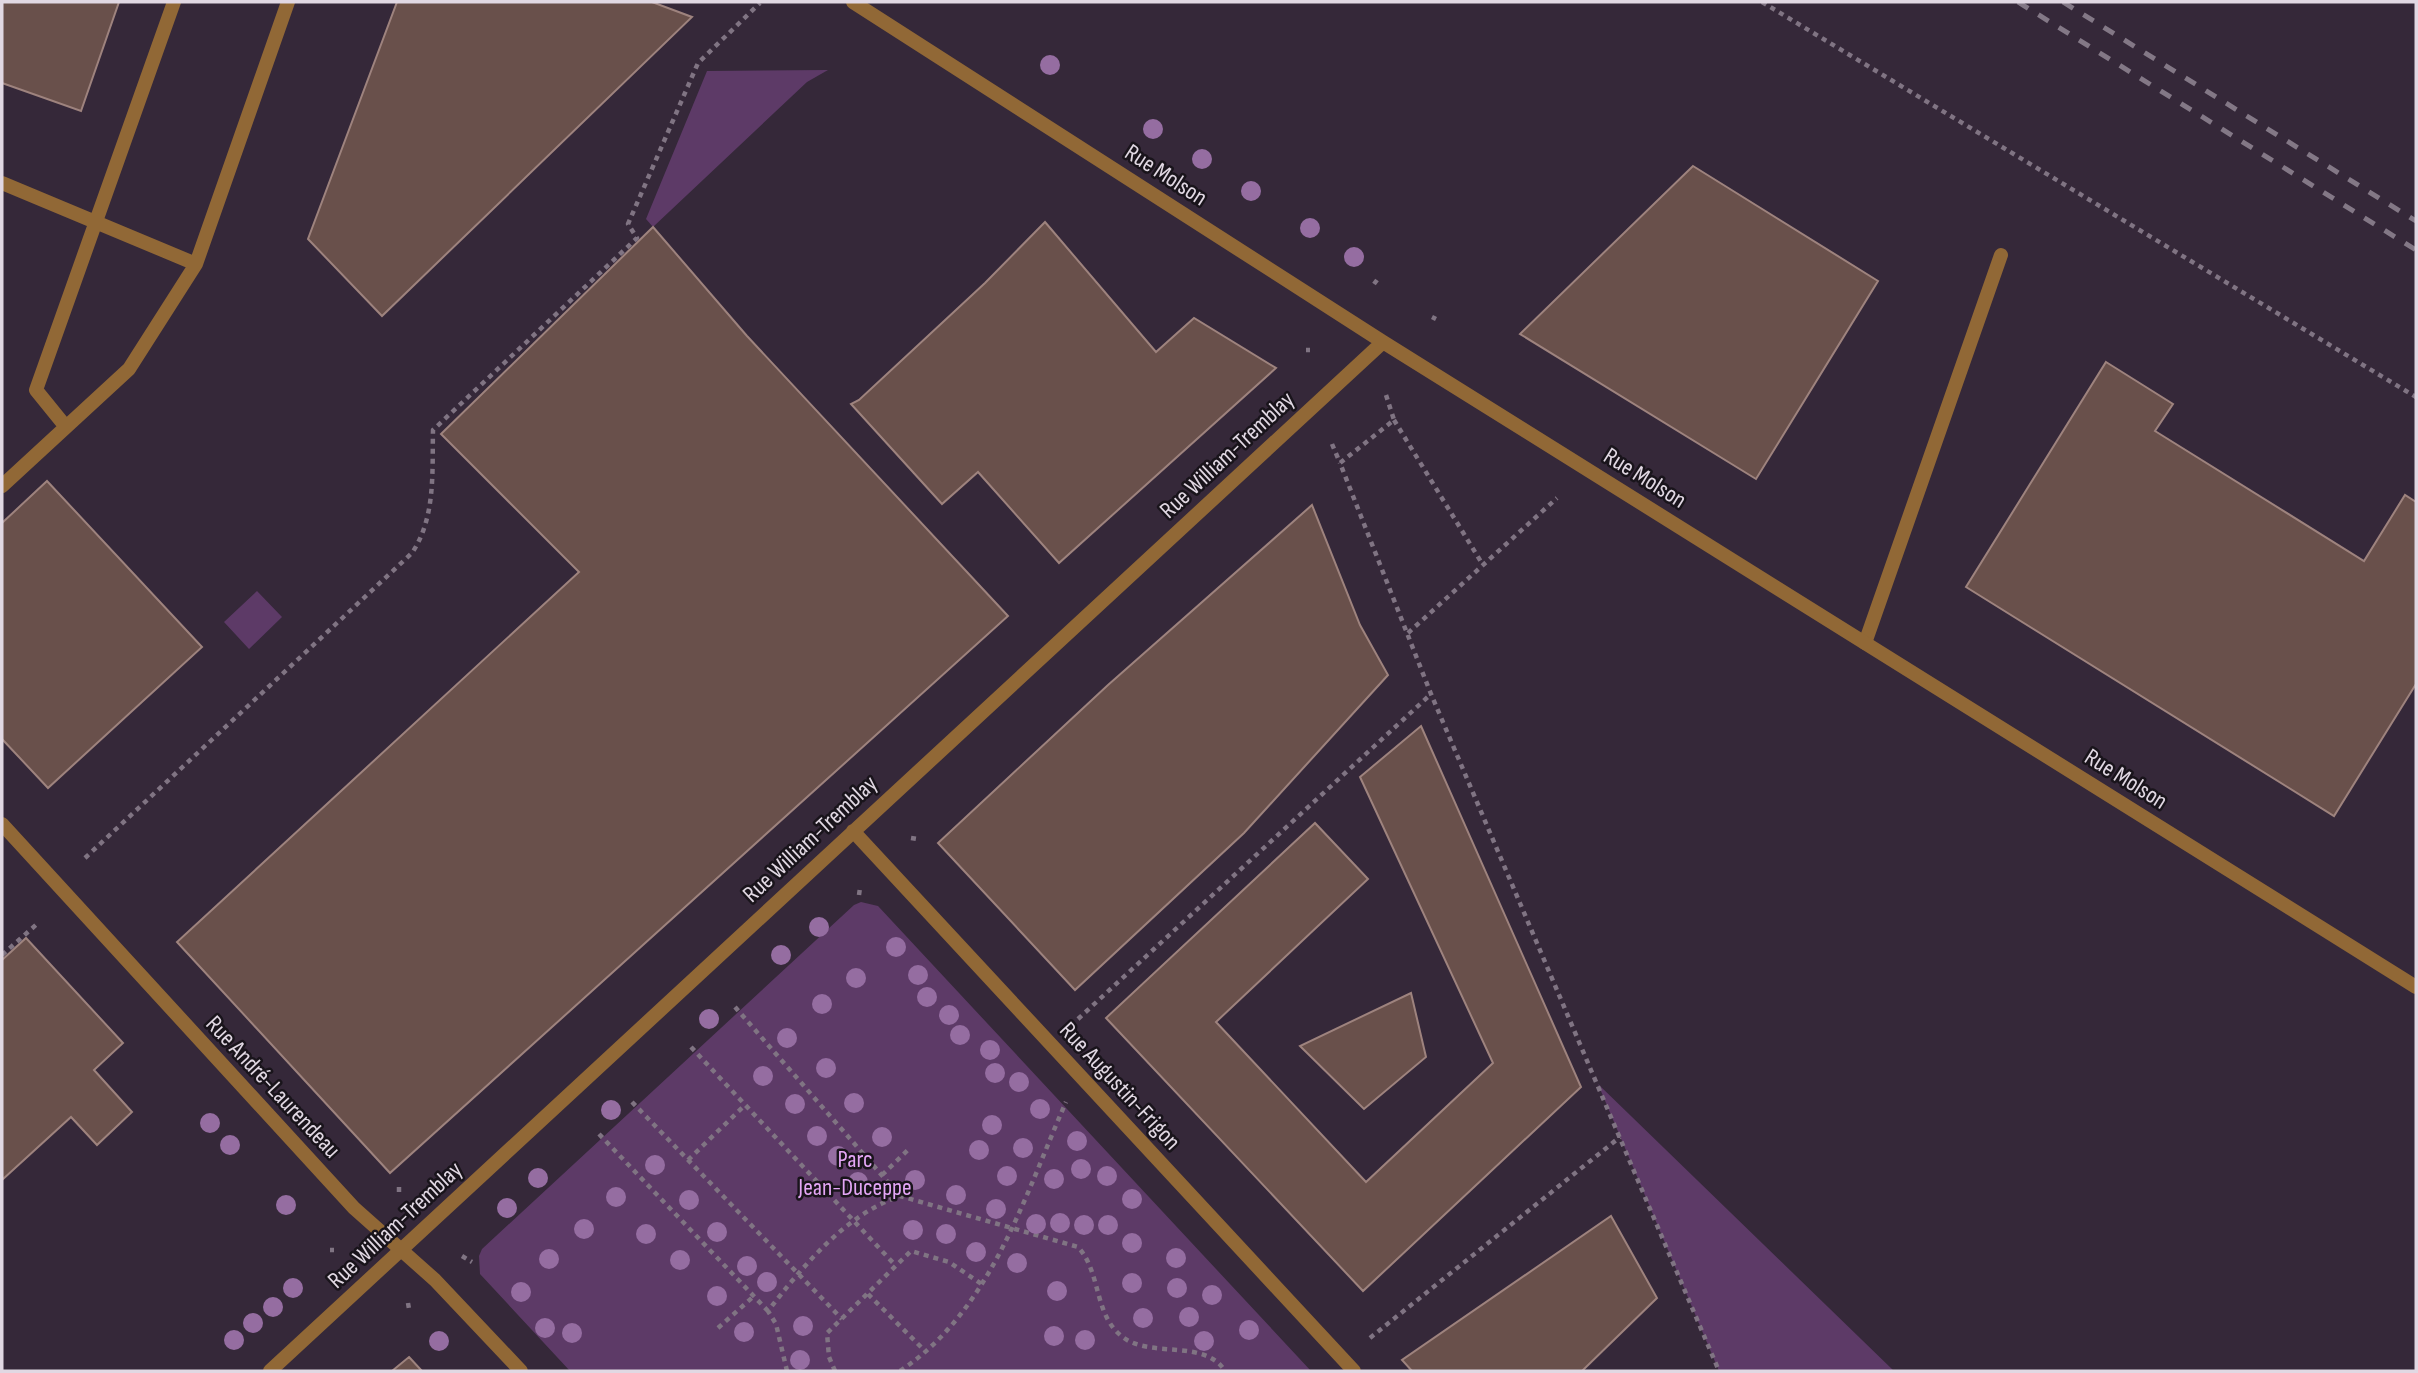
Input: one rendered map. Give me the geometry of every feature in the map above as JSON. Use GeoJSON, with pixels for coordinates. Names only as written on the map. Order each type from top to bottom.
{"type":"FeatureCollection","features":[{"type":"Feature","properties":{"kind":"street"},"geometry":{"type":"LineString","coordinates":[[66,427],[36,390],[174,2]]}},
{"type":"Feature","properties":{"kind":"street"},"geometry":{"type":"LineString","coordinates":[[2,486],[129,369],[196,264],[288,2]]}},
{"type":"Feature","properties":{"kind":"street","name":"Rue Molson"},"geometry":{"type":"LineString","coordinates":[[853,2],[1383,342],[2416,987]]}},
{"type":"Feature","properties":{"kind":"street"},"geometry":{"type":"LineString","coordinates":[[2,183],[196,264]]}},
{"type":"Feature","properties":{"kind":"street"},"geometry":{"type":"LineString","coordinates":[[1865,643],[2001,255]]}},
{"type":"Feature","properties":{"kind":"street","name":"Rue William-Tremblay"},"geometry":{"type":"LineString","coordinates":[[270,1371],[1383,342]]}},
{"type":"Feature","properties":{"kind":"street","name":"Rue Augustin-Frigon"},"geometry":{"type":"LineString","coordinates":[[853,831],[1354,1371]]}},
{"type":"Feature","properties":{"kind":"street","name":"Rue André-Laurendeau"},"geometry":{"type":"LineString","coordinates":[[5,834],[354,1208],[435,1280],[521,1371]]}},
{"type":"Feature","properties":{"kind":"path"},"geometry":{"type":"LineString","coordinates":[[1762,2],[2416,397]]}},
{"type":"Feature","properties":{"kind":"path"},"geometry":{"type":"LineString","coordinates":[[85,858],[412,553],[422,537],[430,507],[433,430],[637,238],[628,224],[698,63],[760,3]]}},
{"type":"Feature","properties":{"kind":"path"},"geometry":{"type":"LineString","coordinates":[[1386,395],[1394,420],[1483,565]]}},
{"type":"Feature","properties":{"kind":"path"},"geometry":{"type":"LineString","coordinates":[[1340,463],[1394,420]]}},
{"type":"Feature","properties":{"kind":"path"},"geometry":{"type":"LineString","coordinates":[[1332,444],[1431,694],[1720,1371]]}},
{"type":"Feature","properties":{"kind":"path"},"geometry":{"type":"LineString","coordinates":[[1408,633],[1557,498]]}},
{"type":"Feature","properties":{"kind":"path"},"geometry":{"type":"LineString","coordinates":[[1078,1019],[1431,694]]}},
{"type":"Feature","properties":{"kind":"path"},"geometry":{"type":"LineString","coordinates":[[859,895],[860,888]]}},
{"type":"Feature","properties":{"kind":"path"},"geometry":{"type":"LineString","coordinates":[[2,955],[37,924]]}},
{"type":"Feature","properties":{"kind":"path"},"geometry":{"type":"LineString","coordinates":[[734,1007],[900,1196],[1009,1230],[1078,1247],[1091,1267],[1104,1314],[1122,1337],[1135,1345],[1152,1349],[1208,1357],[1225,1371]]}},
{"type":"Feature","properties":{"kind":"path"},"geometry":{"type":"LineString","coordinates":[[691,1047],[897,1266]]}},
{"type":"Feature","properties":{"kind":"path"},"geometry":{"type":"LineString","coordinates":[[632,1102],[842,1319]]}},
{"type":"Feature","properties":{"kind":"path"},"geometry":{"type":"LineString","coordinates":[[900,1371],[926,1352],[983,1285],[1066,1102]]}},
{"type":"Feature","properties":{"kind":"path"},"geometry":{"type":"LineString","coordinates":[[688,1160],[745,1105]]}},
{"type":"Feature","properties":{"kind":"path"},"geometry":{"type":"LineString","coordinates":[[599,1134],[768,1311],[776,1324],[787,1371]]}},
{"type":"Feature","properties":{"kind":"path"},"geometry":{"type":"LineString","coordinates":[[1370,1338],[1620,1137]]}},
{"type":"Feature","properties":{"kind":"path"},"geometry":{"type":"LineString","coordinates":[[882,1175],[909,1149]]}},
{"type":"Feature","properties":{"kind":"path"},"geometry":{"type":"LineString","coordinates":[[768,1311],[797,1273],[854,1221],[883,1202],[900,1196]]}},
{"type":"Feature","properties":{"kind":"path"},"geometry":{"type":"LineString","coordinates":[[835,1371],[829,1357],[827,1333],[911,1251],[949,1262],[983,1285]]}},
{"type":"Feature","properties":{"kind":"path"},"geometry":{"type":"LineString","coordinates":[[463,1256],[472,1262]]}},
{"type":"Feature","properties":{"kind":"path"},"geometry":{"type":"LineString","coordinates":[[868,1294],[926,1352]]}},
{"type":"Feature","properties":{"kind":"path"},"geometry":{"type":"LineString","coordinates":[[718,1328],[754,1296]]}},
{"type":"Feature","properties":{"kind":"green space"},"geometry":{"type":"Polygon","coordinates":[[[828,70],[807,82],[653,227],[646,219],[707,71],[828,70]]]}},
{"type":"Feature","properties":{"kind":"green space"},"geometry":{"type":"Polygon","coordinates":[[[257,591],[282,617],[249,649],[224,622],[257,591]]]}},
{"type":"Feature","properties":{"kind":"green space","name":"Parc Jean-Duceppe"},"geometry":{"type":"Polygon","coordinates":[[[861,902],[878,906],[1311,1371],[570,1371],[480,1274],[479,1256],[482,1249],[854,905],[861,902]]]}},
{"type":"Feature","properties":{"kind":"green space"},"geometry":{"type":"Polygon","coordinates":[[[1598,1084],[1894,1371],[1719,1371],[1598,1084]]]}},
{"type":"Feature","properties":{"kind":"building"},"geometry":{"type":"Polygon","coordinates":[[[2,2],[119,2],[81,111],[2,83],[2,2]]]}},
{"type":"Feature","properties":{"kind":"building"},"geometry":{"type":"Polygon","coordinates":[[[397,2],[652,2],[692,17],[382,316],[308,239],[397,2]]]}},
{"type":"Feature","properties":{"kind":"building"},"geometry":{"type":"Polygon","coordinates":[[[1693,166],[1878,281],[1756,479],[1520,334],[1693,166]]]}},
{"type":"Feature","properties":{"kind":"building"},"geometry":{"type":"Polygon","coordinates":[[[1045,222],[1156,352],[1194,318],[1276,368],[1059,563],[978,472],[942,504],[851,404],[859,400],[985,283],[1045,222]]]}},
{"type":"Feature","properties":{"kind":"building"},"geometry":{"type":"Polygon","coordinates":[[[653,227],[747,336],[1008,616],[390,1173],[177,942],[579,572],[441,434],[653,227]]]}},
{"type":"Feature","properties":{"kind":"building"},"geometry":{"type":"Polygon","coordinates":[[[2106,362],[2173,404],[2155,431],[2364,561],[2405,495],[2416,502],[2416,684],[2334,816],[1966,587],[2106,362]]]}},
{"type":"Feature","properties":{"kind":"building"},"geometry":{"type":"Polygon","coordinates":[[[47,481],[202,647],[48,788],[2,739],[2,523],[47,481]]]}},
{"type":"Feature","properties":{"kind":"building"},"geometry":{"type":"Polygon","coordinates":[[[1312,505],[1360,625],[1388,675],[1244,833],[1075,990],[938,843],[1108,685],[1312,505]]]}},
{"type":"Feature","properties":{"kind":"building"},"geometry":{"type":"Polygon","coordinates":[[[1421,726],[1581,1087],[1363,1291],[1106,1018],[1315,823],[1368,879],[1216,1022],[1366,1182],[1493,1063],[1360,777],[1421,726]]]}},
{"type":"Feature","properties":{"kind":"building"},"geometry":{"type":"Polygon","coordinates":[[[26,938],[123,1043],[94,1070],[132,1112],[97,1145],[71,1117],[2,1180],[2,960],[26,938]]]}},
{"type":"Feature","properties":{"kind":"building"},"geometry":{"type":"Polygon","coordinates":[[[1411,993],[1426,1057],[1364,1109],[1300,1046],[1411,993]]]}},
{"type":"Feature","properties":{"kind":"building"},"geometry":{"type":"Polygon","coordinates":[[[1611,1216],[1657,1298],[1582,1371],[1412,1371],[1402,1360],[1611,1216]]]}},
{"type":"Feature","properties":{"kind":"building"},"geometry":{"type":"Polygon","coordinates":[[[409,1357],[422,1371],[392,1371],[409,1357]]]}},
{"type":"Feature","properties":{"kind":"railway"},"geometry":{"type":"LineString","coordinates":[[2018,2],[2416,250]]}},
{"type":"Feature","properties":{"kind":"railway"},"geometry":{"type":"LineString","coordinates":[[2063,2],[2416,221]]}}]}
